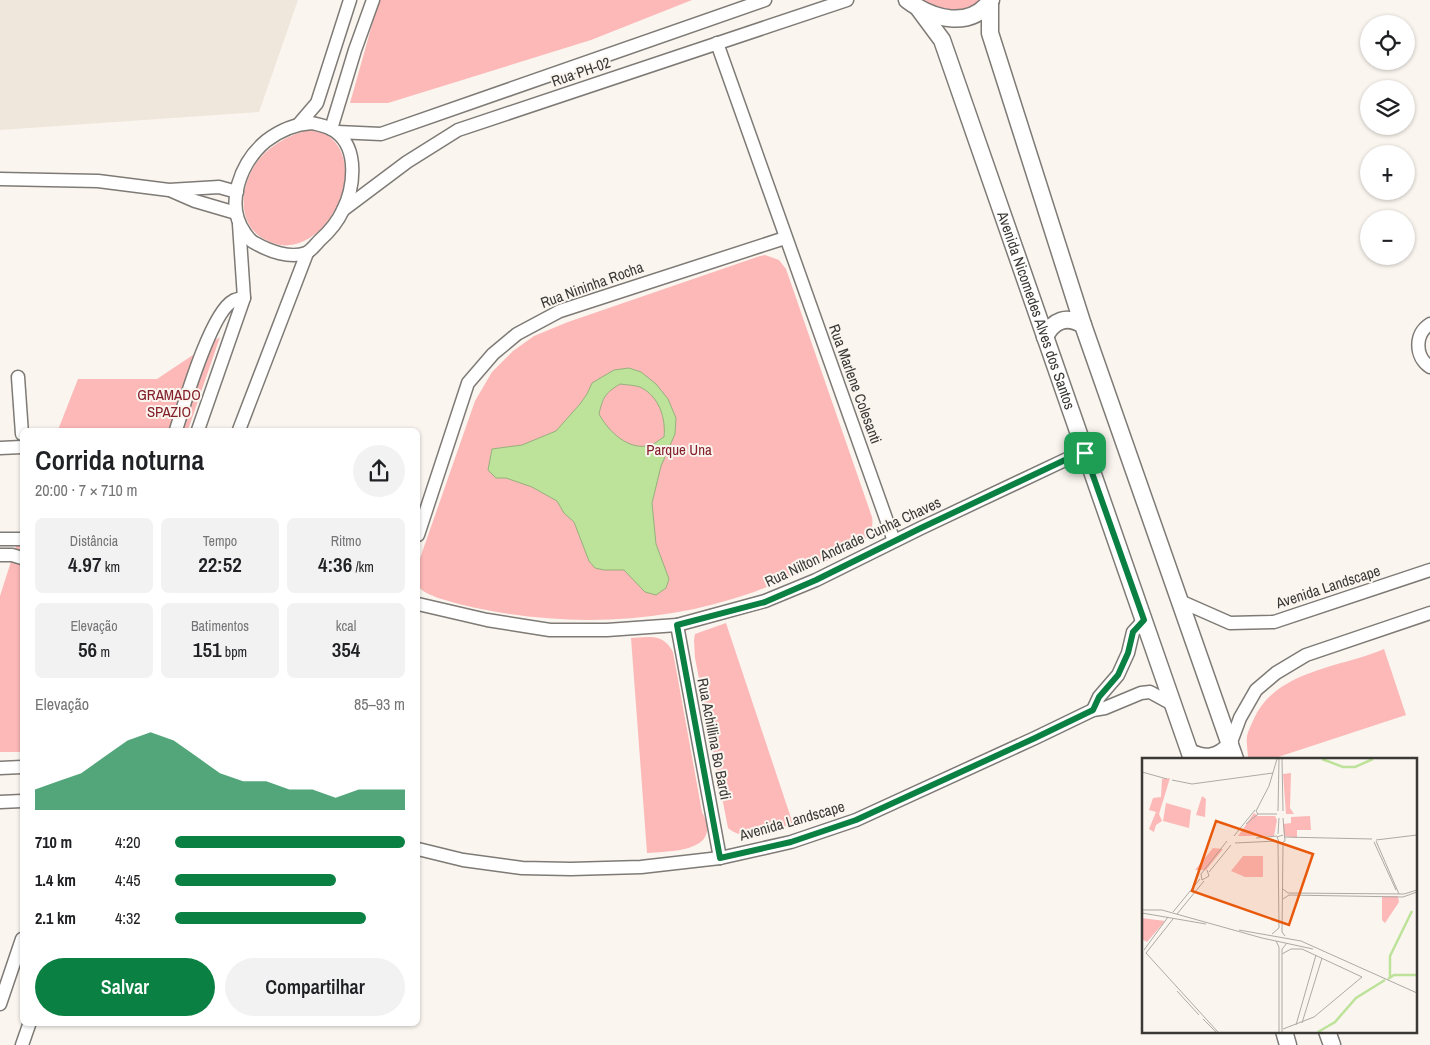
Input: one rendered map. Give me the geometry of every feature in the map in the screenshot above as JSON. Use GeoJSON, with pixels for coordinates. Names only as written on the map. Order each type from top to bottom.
{"type":"FeatureCollection","features":[{"type":"Feature","properties":{"kind":"main road"},"geometry":{"type":"LineString","coordinates":[[913,5],[942,18],[955,20],[969,18],[981,11],[990,1]]}},
{"type":"Feature","properties":{"kind":"main road"},"geometry":{"type":"LineString","coordinates":[[990,1],[990,33],[1083,325],[1232,752],[1224,751],[1216,756],[1207,757],[1191,755]]}},
{"type":"Feature","properties":{"kind":"main road","name":"Avenida Nicomedes Alves dos Santos"},"geometry":{"type":"LineString","coordinates":[[913,5],[942,40],[1191,755]]}},
{"type":"Feature","properties":{"kind":"main road"},"geometry":{"type":"LineString","coordinates":[[1045,337],[1048,330],[1060,320],[1076,320],[1083,325]]}},
{"type":"Feature","properties":{"kind":"main road"},"geometry":{"type":"LineString","coordinates":[[1284,1032],[1288,1045]]}},
{"type":"Feature","properties":{"kind":"main road"},"geometry":{"type":"LineString","coordinates":[[1327,1032],[1332,1045]]}},
{"type":"Feature","properties":{"kind":"street"},"geometry":{"type":"LineString","coordinates":[[199,428],[244,298],[235,202],[240,179],[250,158],[267,141],[299,124],[317,103],[350,0]]}},
{"type":"Feature","properties":{"kind":"street"},"geometry":{"type":"LineString","coordinates":[[334,130],[355,50],[373,0]]}},
{"type":"Feature","properties":{"kind":"street","name":"Rua PH-02"},"geometry":{"type":"LineString","coordinates":[[334,130],[381,134],[765,0]]}},
{"type":"Feature","properties":{"kind":"street","name":"Rua PH-02"},"geometry":{"type":"LineString","coordinates":[[343,210],[407,162],[458,130],[847,0]]}},
{"type":"Feature","properties":{"kind":"street","name":"Rua Marlene Colesanti"},"geometry":{"type":"LineString","coordinates":[[718,43],[785,238],[894,542]]}},
{"type":"Feature","properties":{"kind":"street"},"geometry":{"type":"LineString","coordinates":[[240,428],[307,252],[328,233],[343,210],[352,184],[350,152],[344,141],[334,130],[324,125],[312,123],[299,124]]}},
{"type":"Feature","properties":{"kind":"street"},"geometry":{"type":"LineString","coordinates":[[0,179],[98,181],[169,190],[218,187],[237,192]]}},
{"type":"Feature","properties":{"kind":"street"},"geometry":{"type":"LineString","coordinates":[[169,190],[237,219],[251,241],[268,251],[288,254],[307,252]]}},
{"type":"Feature","properties":{"kind":"street","name":"Rua Nininha Rocha"},"geometry":{"type":"LineString","coordinates":[[420,529],[468,383],[493,354],[517,334],[560,311],[785,238]]}},
{"type":"Feature","properties":{"kind":"street"},"geometry":{"type":"LineString","coordinates":[[177,428],[208,337],[232,301],[244,298]]}},
{"type":"Feature","properties":{"kind":"street"},"geometry":{"type":"LineString","coordinates":[[1430,324],[1421,333],[1418,341],[1418,350],[1422,359],[1430,367]]}},
{"type":"Feature","properties":{"kind":"street"},"geometry":{"type":"LineString","coordinates":[[18,378],[22,428]]}},
{"type":"Feature","properties":{"kind":"street"},"geometry":{"type":"LineString","coordinates":[[0,448],[20,447]]}},
{"type":"Feature","properties":{"kind":"street","name":"Rua Nilton Andrade Cunha Chaves"},"geometry":{"type":"LineString","coordinates":[[420,604],[488,620],[550,630],[607,630],[677,625],[765,602],[816,580],[1067,459],[1085,453]]}},
{"type":"Feature","properties":{"kind":"street"},"geometry":{"type":"LineString","coordinates":[[0,540],[20,539]]}},
{"type":"Feature","properties":{"kind":"street"},"geometry":{"type":"LineString","coordinates":[[0,555],[20,557]]}},
{"type":"Feature","properties":{"kind":"street","name":"Avenida Landscape"},"geometry":{"type":"LineString","coordinates":[[1180,600],[1230,623],[1274,622],[1430,570]]}},
{"type":"Feature","properties":{"kind":"street"},"geometry":{"type":"LineString","coordinates":[[1232,752],[1240,718],[1256,690],[1276,672],[1306,655],[1430,613]]}},
{"type":"Feature","properties":{"kind":"street"},"geometry":{"type":"LineString","coordinates":[[1093,710],[1099,697],[1118,675],[1128,653],[1133,632],[1144,620]]}},
{"type":"Feature","properties":{"kind":"street","name":"Rua Achillina Bo Bardi"},"geometry":{"type":"LineString","coordinates":[[677,625],[720,858]]}},
{"type":"Feature","properties":{"kind":"street","name":"Avenida Landscape"},"geometry":{"type":"LineString","coordinates":[[420,850],[463,860],[522,868],[641,867],[720,858],[791,842],[856,820],[1093,710],[1105,708],[1141,693],[1150,692],[1172,704]]}},
{"type":"Feature","properties":{"kind":"street"},"geometry":{"type":"LineString","coordinates":[[0,768],[20,767]]}},
{"type":"Feature","properties":{"kind":"street"},"geometry":{"type":"LineString","coordinates":[[0,802],[20,801]]}},
{"type":"Feature","properties":{"kind":"street"},"geometry":{"type":"LineString","coordinates":[[0,1004],[20,945]]}},
{"type":"Feature","properties":{"kind":"street"},"geometry":{"type":"LineString","coordinates":[[22,1045],[29,1026]]}},
{"type":"Feature","properties":{"kind":"shaded area"},"geometry":{"type":"Polygon","coordinates":[[[0,0],[298,0],[259,112],[0,130],[0,0]]]}},
{"type":"Feature","properties":{"kind":"shaded area"},"geometry":{"type":"Polygon","coordinates":[[[629,368],[641,372],[656,384],[668,399],[676,418],[675,434],[661,466],[652,503],[656,544],[669,579],[666,588],[656,595],[645,592],[624,570],[595,568],[589,561],[574,522],[564,513],[557,501],[532,487],[506,478],[496,478],[488,470],[492,449],[522,445],[556,431],[580,404],[592,383],[614,370],[629,368]],[[620,384],[605,396],[602,403],[599,414],[608,427],[627,443],[635,446],[653,444],[664,437],[664,422],[660,408],[652,396],[638,386],[620,384]]]}},
{"type":"Feature","properties":{"kind":"green space"},"geometry":{"type":"Polygon","coordinates":[[[379,0],[692,0],[591,40],[388,103],[350,103],[379,0]]]}},
{"type":"Feature","properties":{"kind":"green space"},"geometry":{"type":"Polygon","coordinates":[[[921,0],[980,0],[966,8],[951,10],[936,7],[921,0]]]}},
{"type":"Feature","properties":{"kind":"green space"},"geometry":{"type":"Polygon","coordinates":[[[311,130],[330,137],[342,155],[345,174],[341,194],[332,214],[319,231],[303,242],[284,245],[264,239],[255,232],[245,214],[244,193],[251,171],[262,156],[274,146],[288,137],[311,130]]]}},
{"type":"Feature","properties":{"kind":"green space","name":"Parque Una"},"geometry":{"type":"Polygon","coordinates":[[[765,255],[779,260],[786,269],[872,517],[872,526],[864,540],[849,551],[754,592],[719,603],[647,617],[573,620],[536,617],[463,605],[421,590],[420,558],[475,401],[492,372],[513,351],[534,336],[568,322],[765,255]]]}},
{"type":"Feature","properties":{"kind":"green space","name":"GRAMADO SPAZIO"},"geometry":{"type":"Polygon","coordinates":[[[220,337],[189,428],[59,428],[78,379],[157,379],[220,337]]]}},
{"type":"Feature","properties":{"kind":"green space"},"geometry":{"type":"Polygon","coordinates":[[[20,533],[20,752],[0,752],[0,596],[20,533]]]}},
{"type":"Feature","properties":{"kind":"green space"},"geometry":{"type":"Polygon","coordinates":[[[726,623],[793,824],[760,834],[743,835],[728,828],[695,658],[695,634],[726,623]]]}},
{"type":"Feature","properties":{"kind":"green space"},"geometry":{"type":"Polygon","coordinates":[[[647,637],[663,640],[673,652],[702,812],[707,825],[706,835],[701,842],[692,847],[681,850],[647,853],[631,638],[647,637]]]}},
{"type":"Feature","properties":{"kind":"green space"},"geometry":{"type":"Polygon","coordinates":[[[1384,649],[1406,715],[1275,758],[1248,758],[1247,734],[1263,704],[1276,691],[1310,673],[1384,649]]]}},
{"type":"Feature","properties":{"kind":"route"},"geometry":{"type":"LineString","coordinates":[[1085,453],[1144,620],[1133,632],[1125,662],[1118,675],[1099,697],[1093,710],[856,820],[791,842],[720,858],[677,625],[765,602],[816,580],[1067,459],[1085,453]]}}]}
